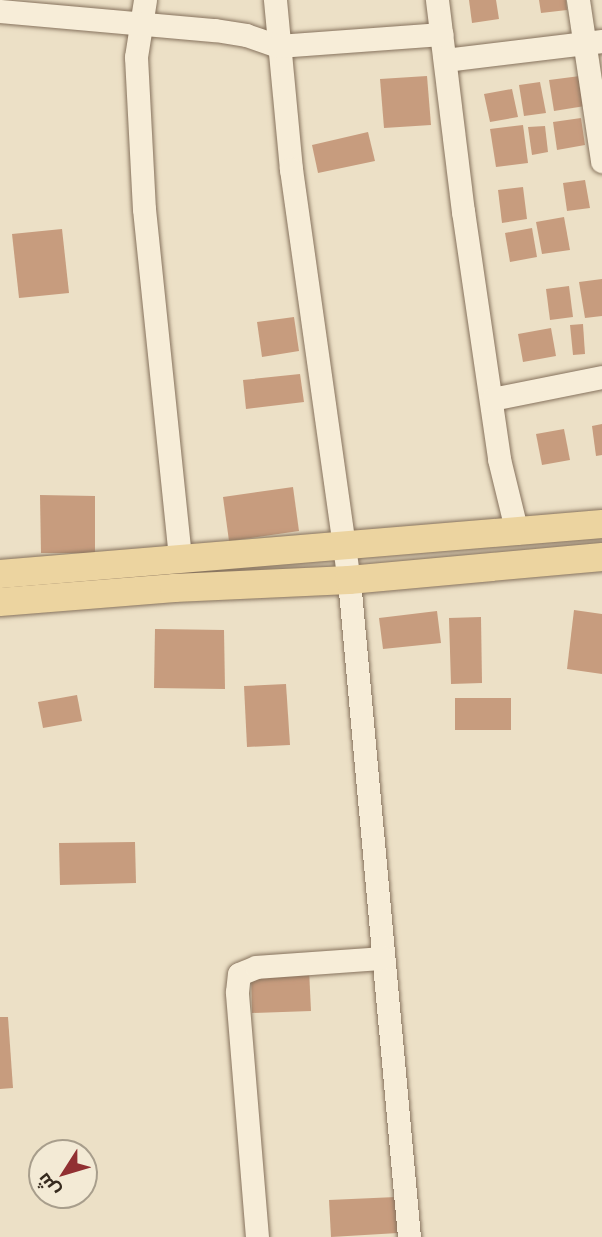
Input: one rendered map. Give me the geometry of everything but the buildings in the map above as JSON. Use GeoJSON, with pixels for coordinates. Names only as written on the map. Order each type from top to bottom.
{"type":"FeatureCollection","features":[{"type":"Feature","properties":{"kind":"main road"},"geometry":{"type":"LineString","coordinates":[[0,574],[602,524]]}},
{"type":"Feature","properties":{"kind":"main road"},"geometry":{"type":"LineString","coordinates":[[0,602],[174,588],[349,580],[602,557]]}},
{"type":"Feature","properties":{"kind":"street"},"geometry":{"type":"LineString","coordinates":[[145,0],[136,57],[144,209],[180,558]]}},
{"type":"Feature","properties":{"kind":"street"},"geometry":{"type":"LineString","coordinates":[[275,0],[292,183],[349,580],[409,1237]]}},
{"type":"Feature","properties":{"kind":"street"},"geometry":{"type":"LineString","coordinates":[[437,0],[463,211],[499,459],[517,533]]}},
{"type":"Feature","properties":{"kind":"street"},"geometry":{"type":"LineString","coordinates":[[578,0],[593,42],[602,161]]}},
{"type":"Feature","properties":{"kind":"street"},"geometry":{"type":"LineString","coordinates":[[0,11],[246,35],[278,46],[442,34]]}},
{"type":"Feature","properties":{"kind":"street"},"geometry":{"type":"LineString","coordinates":[[445,60],[593,42]]}},
{"type":"Feature","properties":{"kind":"street"},"geometry":{"type":"LineString","coordinates":[[492,398],[602,377]]}},
{"type":"Feature","properties":{"kind":"street"},"geometry":{"type":"LineString","coordinates":[[257,1237],[237,992],[239,974],[256,967],[383,958]]}}]}
